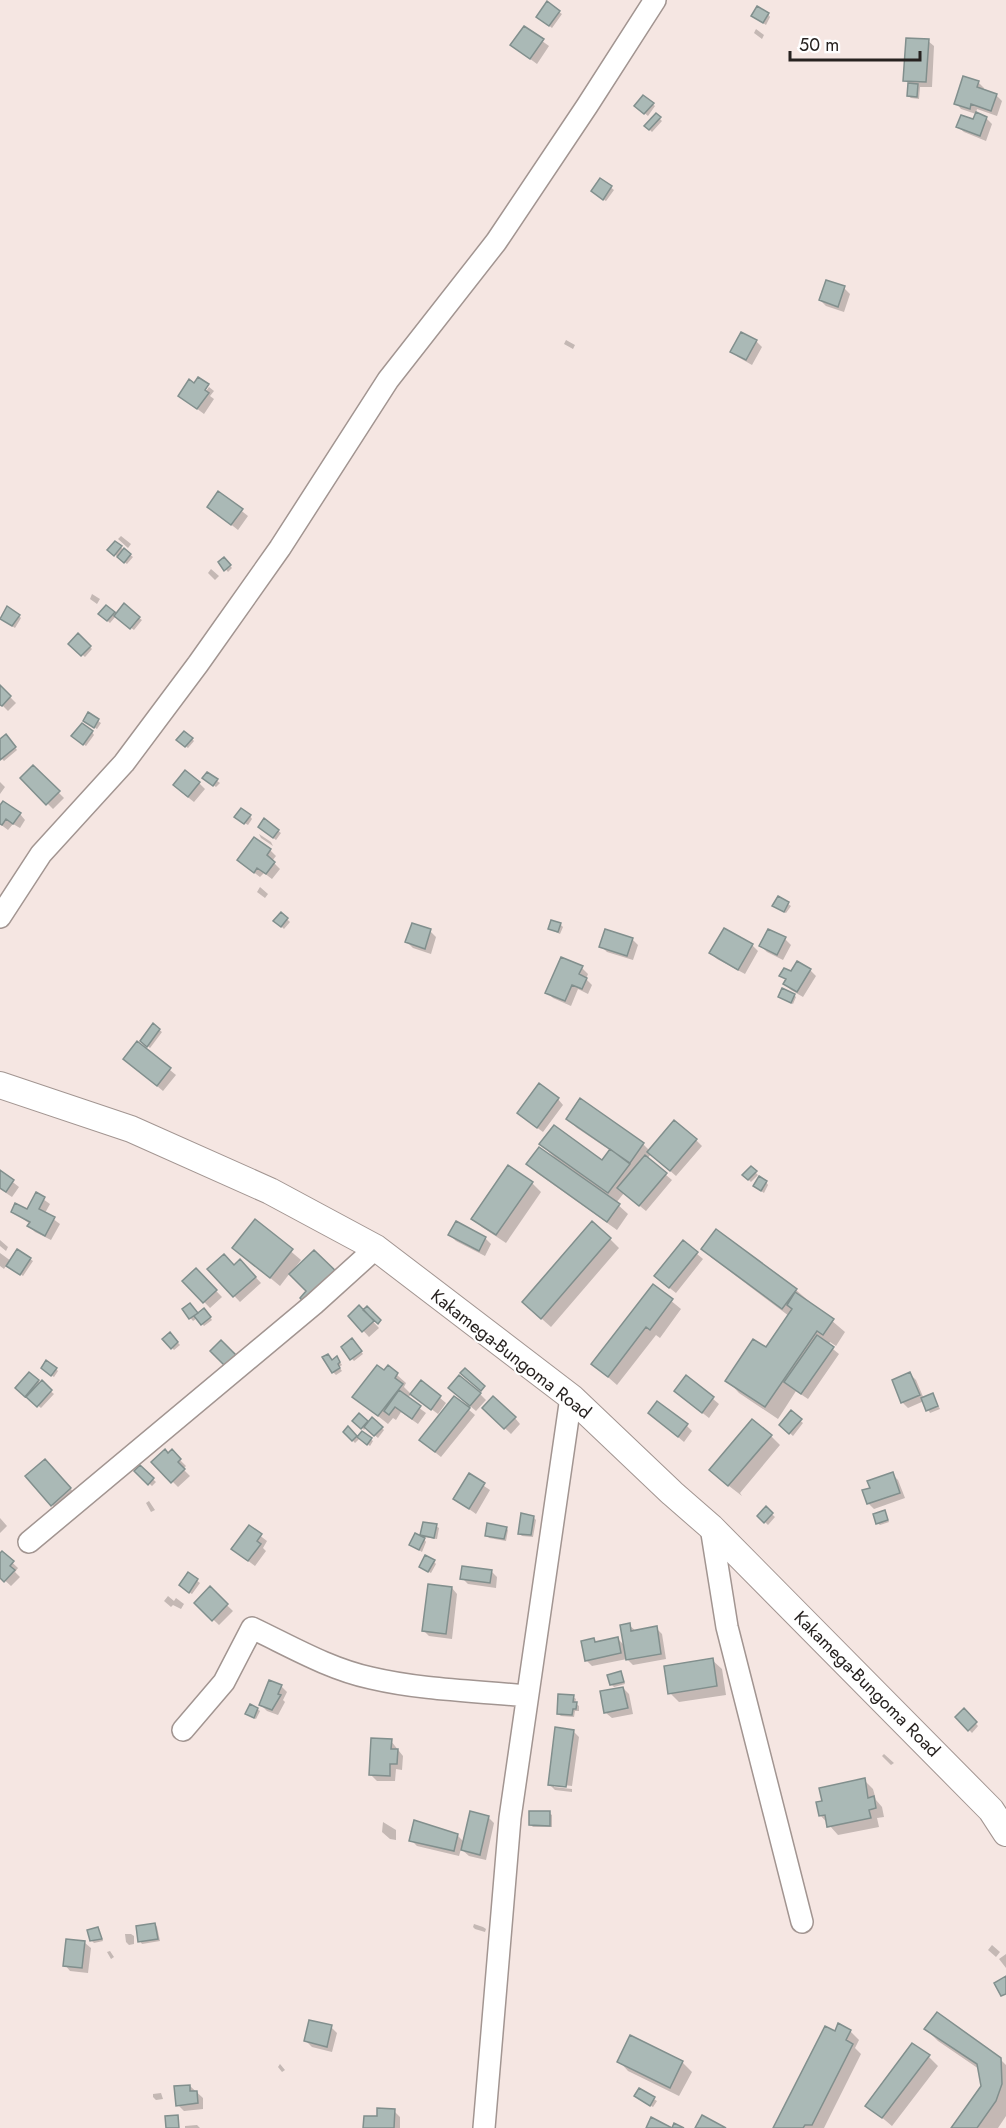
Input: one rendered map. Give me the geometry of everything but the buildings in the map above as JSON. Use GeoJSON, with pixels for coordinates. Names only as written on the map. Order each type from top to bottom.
{"type":"FeatureCollection","features":[{"type":"Feature","properties":{"kind":"main road","name":"Kakamega-Bungoma Road"},"geometry":{"type":"LineString","coordinates":[[0,1085],[131,1129],[270,1191],[376,1248],[571,1397],[711,1527],[983,1802],[1006,1833]]}},
{"type":"Feature","properties":{"kind":"street"},"geometry":{"type":"LineString","coordinates":[[0,917],[41,854],[124,763],[198,664],[280,548],[388,380],[496,242],[655,0]]}},
{"type":"Feature","properties":{"kind":"street"},"geometry":{"type":"LineString","coordinates":[[29,1542],[314,1304],[376,1248]]}},
{"type":"Feature","properties":{"kind":"street"},"geometry":{"type":"LineString","coordinates":[[484,2128],[510,1818],[571,1397]]}},
{"type":"Feature","properties":{"kind":"street"},"geometry":{"type":"LineString","coordinates":[[711,1527],[727,1627],[802,1922]]}},
{"type":"Feature","properties":{"kind":"street"},"geometry":{"type":"LineString","coordinates":[[183,1730],[224,1682],[252,1628],[321,1661],[370,1678],[432,1687],[527,1696]]}}]}
